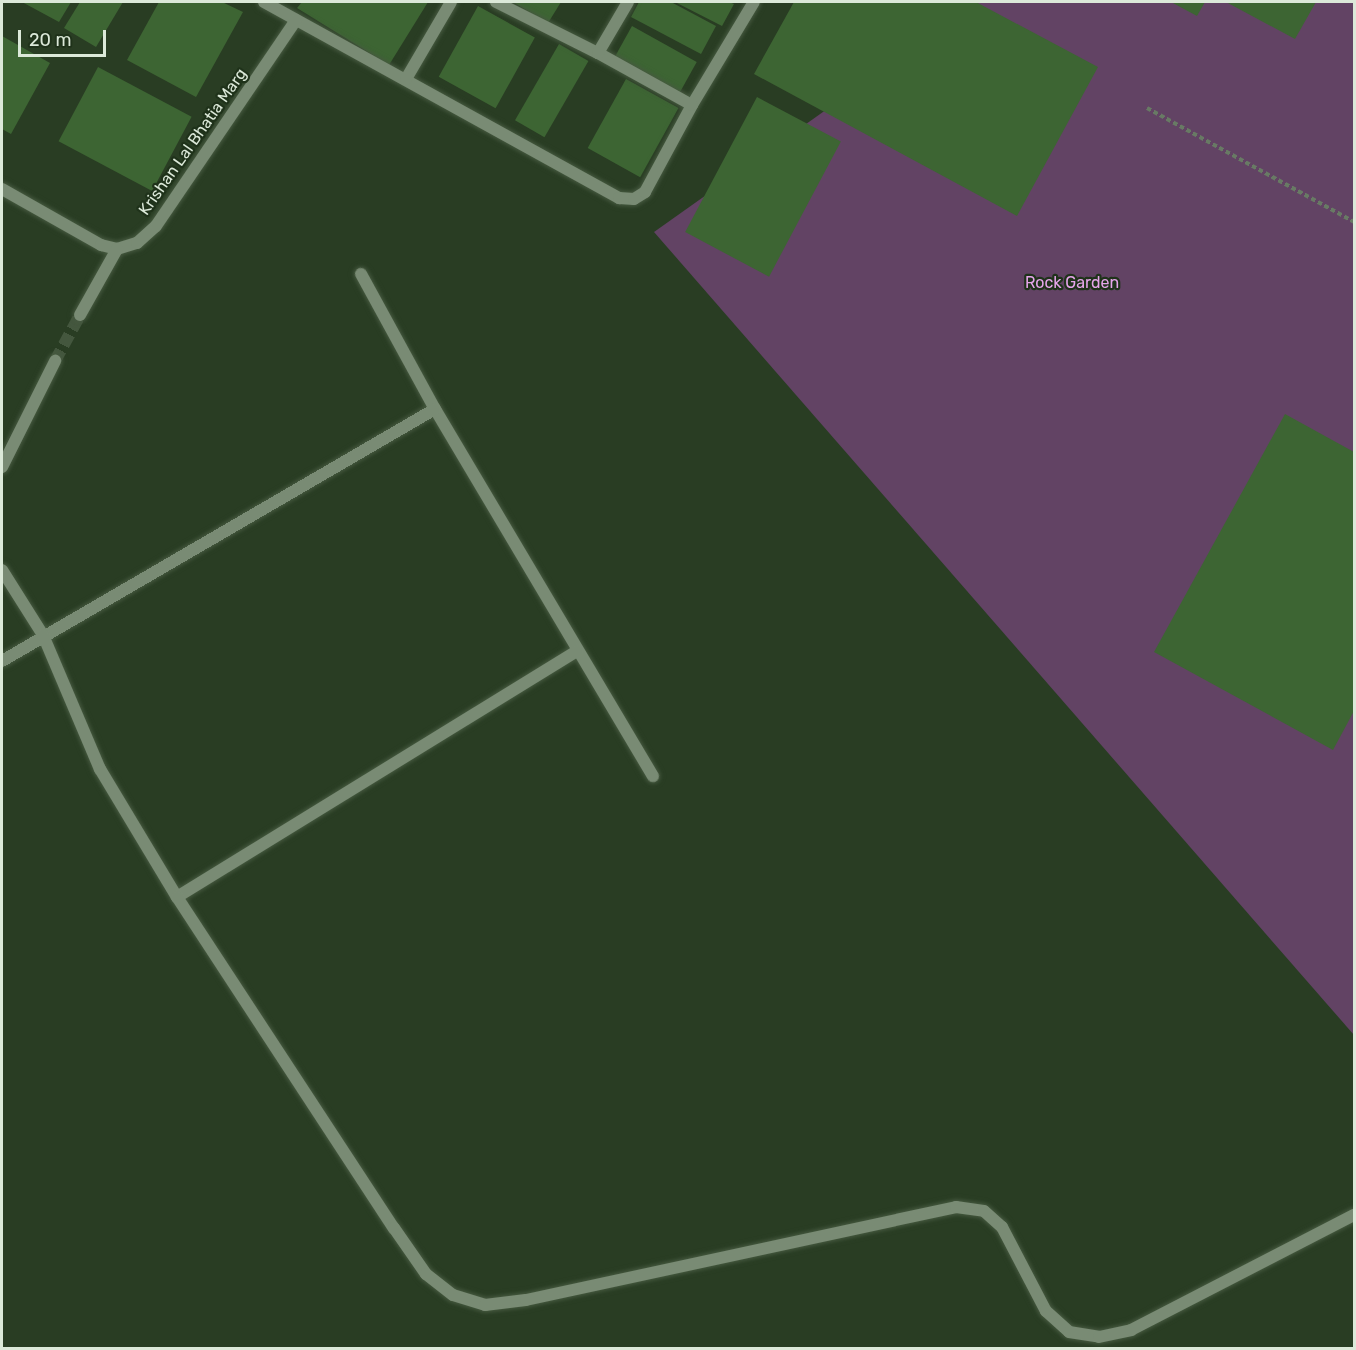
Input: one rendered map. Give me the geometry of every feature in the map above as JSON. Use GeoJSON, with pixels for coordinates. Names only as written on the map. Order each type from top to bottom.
{"type":"FeatureCollection","features":[{"type":"Feature","properties":{"kind":"street"},"geometry":{"type":"LineString","coordinates":[[264,2],[619,198],[634,199],[645,192],[692,105],[754,2]]}},
{"type":"Feature","properties":{"kind":"street"},"geometry":{"type":"LineString","coordinates":[[406,79],[451,2]]}},
{"type":"Feature","properties":{"kind":"street"},"geometry":{"type":"LineString","coordinates":[[496,2],[598,53],[692,105]]}},
{"type":"Feature","properties":{"kind":"street"},"geometry":{"type":"LineString","coordinates":[[598,53],[628,2]]}},
{"type":"Feature","properties":{"kind":"street","name":"Krishan Lal Bhatia Marg"},"geometry":{"type":"LineString","coordinates":[[117,249],[137,243],[156,226],[296,20]]}},
{"type":"Feature","properties":{"kind":"street"},"geometry":{"type":"LineString","coordinates":[[2,189],[78,233],[117,249],[80,315]]}},
{"type":"Feature","properties":{"kind":"street"},"geometry":{"type":"LineString","coordinates":[[361,274],[435,409],[653,776]]}},
{"type":"Feature","properties":{"kind":"street"},"geometry":{"type":"LineString","coordinates":[[2,467],[55,361]]}},
{"type":"Feature","properties":{"kind":"street"},"geometry":{"type":"LineString","coordinates":[[2,661],[42,635],[435,409]]}},
{"type":"Feature","properties":{"kind":"street"},"geometry":{"type":"LineString","coordinates":[[2,570],[42,635],[100,769],[177,897],[426,1274],[453,1295],[486,1305],[526,1300],[956,1207],[984,1211],[1002,1227],[1046,1311],[1069,1332],[1099,1337],[1131,1330],[1354,1215]]}},
{"type":"Feature","properties":{"kind":"street"},"geometry":{"type":"LineString","coordinates":[[177,897],[577,651]]}},
{"type":"Feature","properties":{"kind":"path"},"geometry":{"type":"LineString","coordinates":[[1147,108],[1354,222]]}},
{"type":"Feature","properties":{"kind":"green space","name":"Rock Garden"},"geometry":{"type":"Polygon","coordinates":[[[978,2],[1354,2],[1354,1035],[654,232],[978,2]]]}},
{"type":"Feature","properties":{"kind":"building"},"geometry":{"type":"Polygon","coordinates":[[[22,2],[71,2],[59,22],[22,2]]]}},
{"type":"Feature","properties":{"kind":"building"},"geometry":{"type":"Polygon","coordinates":[[[80,2],[123,2],[96,47],[64,28],[80,2]]]}},
{"type":"Feature","properties":{"kind":"building"},"geometry":{"type":"Polygon","coordinates":[[[159,2],[222,2],[243,12],[196,97],[127,60],[159,2]]]}},
{"type":"Feature","properties":{"kind":"building"},"geometry":{"type":"Polygon","coordinates":[[[302,2],[428,2],[389,65],[297,8],[302,2]]]}},
{"type":"Feature","properties":{"kind":"building"},"geometry":{"type":"Polygon","coordinates":[[[513,2],[561,2],[548,23],[513,2]]]}},
{"type":"Feature","properties":{"kind":"building"},"geometry":{"type":"Polygon","coordinates":[[[639,2],[671,2],[716,26],[701,54],[631,17],[639,2]]]}},
{"type":"Feature","properties":{"kind":"building"},"geometry":{"type":"Polygon","coordinates":[[[675,2],[729,2],[734,4],[722,26],[675,2]]]}},
{"type":"Feature","properties":{"kind":"building"},"geometry":{"type":"Polygon","coordinates":[[[794,2],[976,2],[1098,67],[1017,216],[754,74],[794,2]]]}},
{"type":"Feature","properties":{"kind":"building"},"geometry":{"type":"Polygon","coordinates":[[[1171,2],[1205,2],[1197,16],[1171,2]]]}},
{"type":"Feature","properties":{"kind":"building"},"geometry":{"type":"Polygon","coordinates":[[[1226,2],[1316,2],[1295,39],[1226,2]]]}},
{"type":"Feature","properties":{"kind":"building"},"geometry":{"type":"Polygon","coordinates":[[[478,6],[535,38],[496,108],[439,77],[478,6]]]}},
{"type":"Feature","properties":{"kind":"building"},"geometry":{"type":"Polygon","coordinates":[[[632,26],[697,62],[680,92],[615,57],[632,26]]]}},
{"type":"Feature","properties":{"kind":"building"},"geometry":{"type":"Polygon","coordinates":[[[2,36],[50,63],[11,134],[2,129],[2,36]]]}},
{"type":"Feature","properties":{"kind":"building"},"geometry":{"type":"Polygon","coordinates":[[[559,44],[588,61],[544,137],[515,120],[559,44]]]}},
{"type":"Feature","properties":{"kind":"building"},"geometry":{"type":"Polygon","coordinates":[[[98,67],[192,117],[152,191],[59,141],[98,67]]]}},
{"type":"Feature","properties":{"kind":"building"},"geometry":{"type":"Polygon","coordinates":[[[626,79],[678,108],[640,177],[588,148],[626,79]]]}},
{"type":"Feature","properties":{"kind":"building"},"geometry":{"type":"Polygon","coordinates":[[[757,97],[841,142],[769,277],[685,232],[757,97]]]}},
{"type":"Feature","properties":{"kind":"building"},"geometry":{"type":"Polygon","coordinates":[[[1285,414],[1354,452],[1354,711],[1333,750],[1154,652],[1285,414]]]}},
{"type":"Feature","properties":{"kind":"tunnel"},"geometry":{"type":"LineString","coordinates":[[55,361],[80,315]]}}]}
